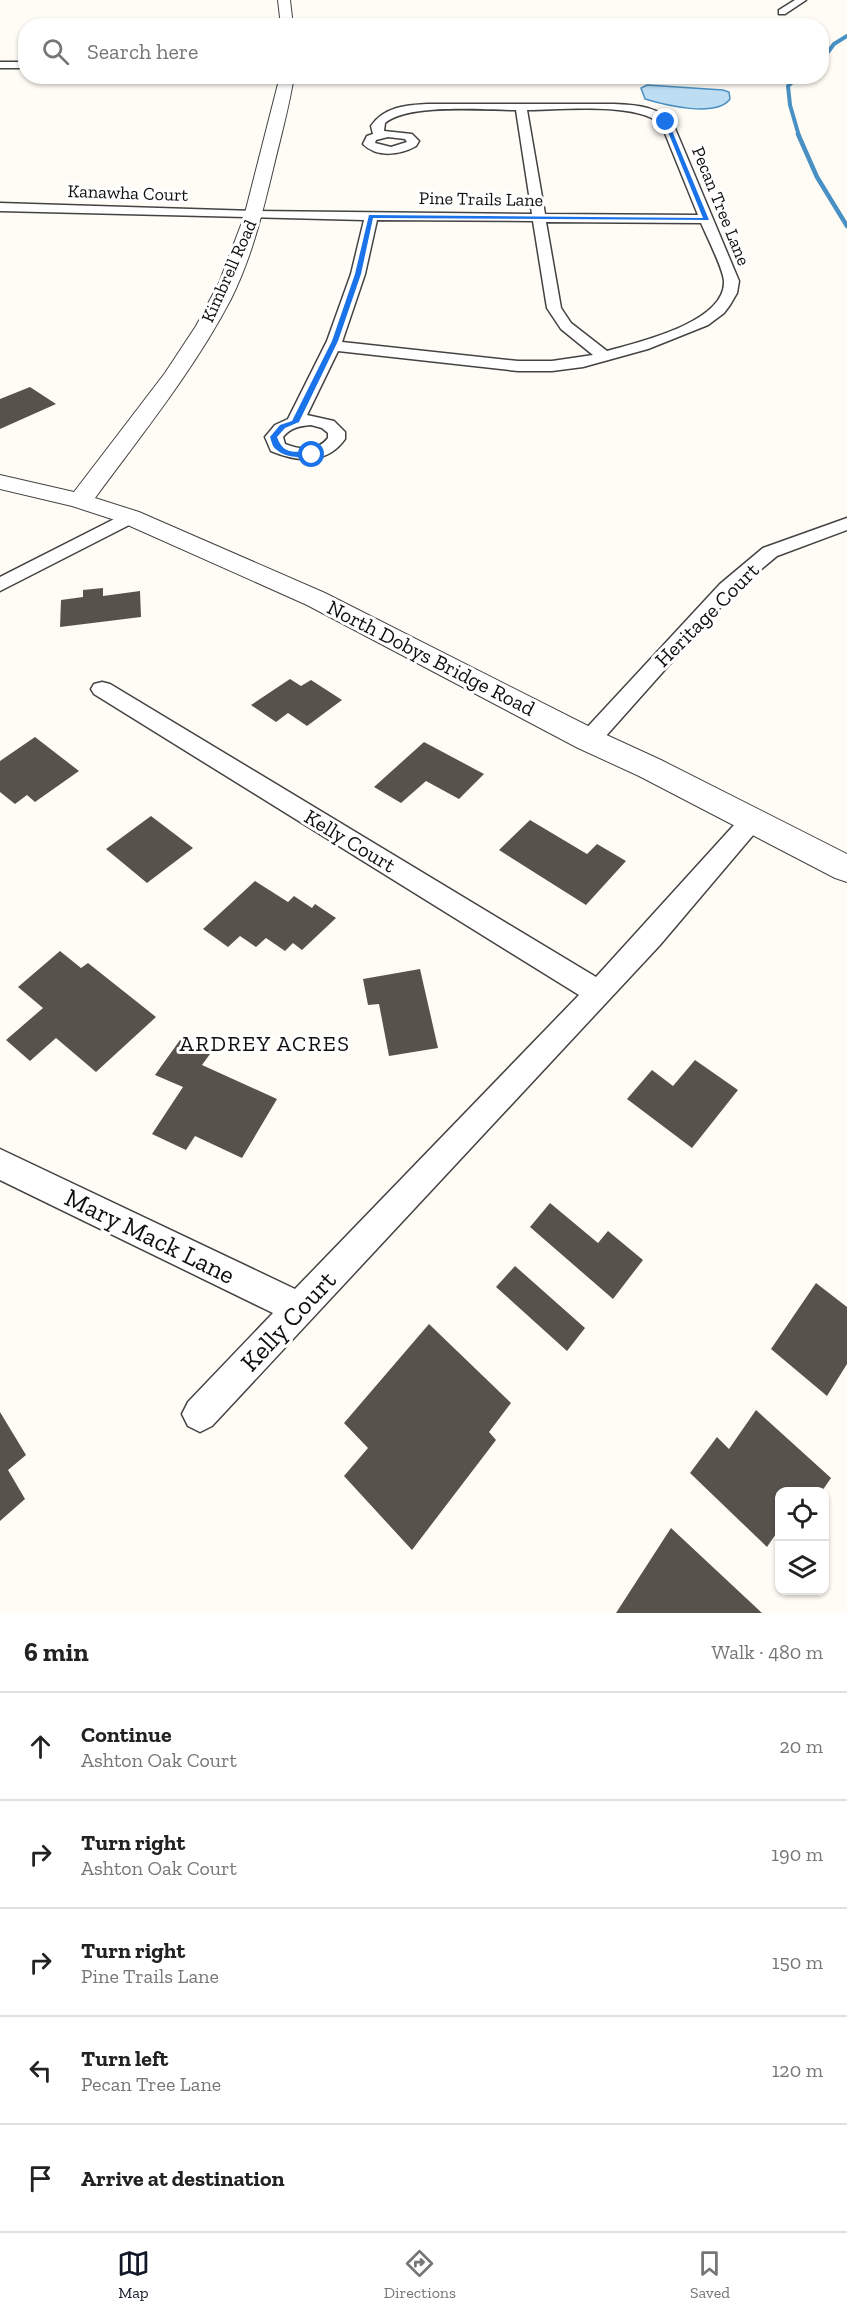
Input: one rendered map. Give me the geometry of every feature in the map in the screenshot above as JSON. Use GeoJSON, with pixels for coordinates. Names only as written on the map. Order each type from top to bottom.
{"type":"FeatureCollection","features":[{"type":"Feature","properties":{"kind":"street"},"geometry":{"type":"LineString","coordinates":[[284,0],[286,18]]}},
{"type":"Feature","properties":{"kind":"street"},"geometry":{"type":"LineString","coordinates":[[782,12],[801,0]]}},
{"type":"Feature","properties":{"kind":"street"},"geometry":{"type":"LineString","coordinates":[[0,65],[18,65]]}},
{"type":"Feature","properties":{"kind":"street","name":"Kimbrell Road"},"geometry":{"type":"LineString","coordinates":[[80,501],[200,335],[222,296],[254,215],[286,84]]}},
{"type":"Feature","properties":{"kind":"street","name":"Pecan Tree Lane"},"geometry":{"type":"LineString","coordinates":[[333,346],[531,367],[571,364],[605,357],[688,329],[708,319],[728,302],[732,281],[668,126],[663,119],[645,111],[626,108],[428,107],[406,110],[383,109],[377,126],[379,135]]}},
{"type":"Feature","properties":{"kind":"street"},"geometry":{"type":"LineString","coordinates":[[521,107],[554,308],[558,317],[576,335],[605,357]]}},
{"type":"Feature","properties":{"kind":"street","name":"Kanawha Court"},"geometry":{"type":"LineString","coordinates":[[0,207],[254,215]]}},
{"type":"Feature","properties":{"kind":"street","name":"Pine Trails Lane"},"geometry":{"type":"LineString","coordinates":[[254,215],[707,219]]}},
{"type":"Feature","properties":{"kind":"street"},"geometry":{"type":"LineString","coordinates":[[295,422],[333,346],[358,274],[370,216]]}},
{"type":"Feature","properties":{"kind":"street","name":"North Dobys Bridge Road"},"geometry":{"type":"LineString","coordinates":[[0,482],[80,501],[130,517],[316,599],[589,740],[847,869]]}},
{"type":"Feature","properties":{"kind":"street"},"geometry":{"type":"LineString","coordinates":[[0,585],[130,517]]}},
{"type":"Feature","properties":{"kind":"street","name":"Heritage Court"},"geometry":{"type":"LineString","coordinates":[[589,740],[727,588],[770,552],[847,524]]}},
{"type":"Feature","properties":{"kind":"street","name":"Kelly Court"},"geometry":{"type":"LineString","coordinates":[[102,689],[598,993]]}},
{"type":"Feature","properties":{"kind":"street","name":"Kelly Court"},"geometry":{"type":"LineString","coordinates":[[200,1414],[598,993],[753,821]]}},
{"type":"Feature","properties":{"kind":"street","name":"Mary Mack Lane"},"geometry":{"type":"LineString","coordinates":[[0,1164],[300,1309]]}},
{"type":"Feature","properties":{"kind":"water"},"geometry":{"type":"Polygon","coordinates":[[[647,85],[723,90],[729,92],[730,99],[714,108],[677,107],[645,99],[641,88],[647,85]]]}},
{"type":"Feature","properties":{"kind":"building"},"geometry":{"type":"Polygon","coordinates":[[[30,387],[56,404],[0,429],[0,399],[30,387]]]}},
{"type":"Feature","properties":{"kind":"building"},"geometry":{"type":"Polygon","coordinates":[[[103,588],[103,596],[140,591],[141,617],[60,627],[61,600],[83,597],[83,590],[103,588]]]}},
{"type":"Feature","properties":{"kind":"building"},"geometry":{"type":"Polygon","coordinates":[[[290,679],[301,686],[311,680],[342,700],[307,726],[288,713],[276,722],[251,705],[290,679]]]}},
{"type":"Feature","properties":{"kind":"building"},"geometry":{"type":"Polygon","coordinates":[[[35,737],[79,771],[35,802],[27,795],[15,804],[0,792],[0,761],[35,737]]]}},
{"type":"Feature","properties":{"kind":"building"},"geometry":{"type":"Polygon","coordinates":[[[424,742],[484,774],[459,799],[426,781],[401,803],[374,787],[424,742]]]}},
{"type":"Feature","properties":{"kind":"building"},"geometry":{"type":"Polygon","coordinates":[[[151,816],[193,848],[147,883],[106,849],[151,816]]]}},
{"type":"Feature","properties":{"kind":"building"},"geometry":{"type":"Polygon","coordinates":[[[530,820],[587,854],[597,844],[626,861],[586,905],[499,850],[530,820]]]}},
{"type":"Feature","properties":{"kind":"building"},"geometry":{"type":"Polygon","coordinates":[[[255,881],[288,902],[294,896],[312,908],[315,904],[336,918],[302,950],[293,943],[285,951],[266,938],[256,947],[240,936],[228,947],[203,929],[255,881]]]}},
{"type":"Feature","properties":{"kind":"building"},"geometry":{"type":"Polygon","coordinates":[[[60,951],[81,968],[88,963],[156,1017],[96,1072],[56,1038],[30,1061],[6,1040],[43,1008],[18,987],[60,951]]]}},
{"type":"Feature","properties":{"kind":"building"},"geometry":{"type":"Polygon","coordinates":[[[420,969],[438,1048],[389,1056],[379,1004],[368,1005],[363,979],[420,969]]]}},
{"type":"Feature","properties":{"kind":"building"},"geometry":{"type":"Polygon","coordinates":[[[180,1040],[210,1054],[202,1065],[277,1099],[242,1158],[195,1136],[186,1150],[152,1134],[183,1087],[155,1075],[180,1040]]]}},
{"type":"Feature","properties":{"kind":"building"},"geometry":{"type":"Polygon","coordinates":[[[695,1060],[738,1090],[692,1148],[627,1099],[652,1070],[673,1086],[695,1060]]]}},
{"type":"Feature","properties":{"kind":"building"},"geometry":{"type":"Polygon","coordinates":[[[550,1203],[598,1243],[608,1231],[643,1260],[613,1299],[530,1227],[550,1203]]]}},
{"type":"Feature","properties":{"kind":"building"},"geometry":{"type":"Polygon","coordinates":[[[515,1266],[585,1328],[567,1351],[496,1287],[515,1266]]]}},
{"type":"Feature","properties":{"kind":"building"},"geometry":{"type":"Polygon","coordinates":[[[816,1283],[847,1307],[847,1364],[827,1396],[771,1349],[816,1283]]]}},
{"type":"Feature","properties":{"kind":"building"},"geometry":{"type":"Polygon","coordinates":[[[429,1324],[511,1403],[489,1432],[496,1440],[412,1550],[344,1476],[368,1448],[344,1423],[429,1324]]]}},
{"type":"Feature","properties":{"kind":"building"},"geometry":{"type":"Polygon","coordinates":[[[756,1410],[831,1478],[825,1487],[775,1487],[775,1535],[767,1547],[690,1473],[717,1437],[729,1449],[756,1410]]]}},
{"type":"Feature","properties":{"kind":"building"},"geometry":{"type":"Polygon","coordinates":[[[0,1412],[26,1455],[8,1470],[25,1499],[0,1521],[0,1412]]]}},
{"type":"Feature","properties":{"kind":"building"},"geometry":{"type":"Polygon","coordinates":[[[671,1528],[762,1613],[616,1613],[671,1528]]]}},
{"type":"Feature","properties":{"kind":"waterway"},"geometry":{"type":"LineString","coordinates":[[829,51],[834,44],[847,36]]}},
{"type":"Feature","properties":{"kind":"waterway"},"geometry":{"type":"LineString","coordinates":[[790,84],[788,86],[790,105],[799,136]]}},
{"type":"Feature","properties":{"kind":"waterway"},"geometry":{"type":"LineString","coordinates":[[798,134],[817,177],[847,226]]}},
{"type":"Feature","properties":{"kind":"district","name":"ARDREY ACRES"},"geometry":{"type":"Point","coordinates":[265,1043]}},
{"type":"Feature","properties":{"kind":"route"},"geometry":{"type":"LineString","coordinates":[[312,455],[284,452],[277,447],[273,437],[282,427],[295,422],[335,341],[358,274],[370,216],[707,219],[666,122]]}}]}
